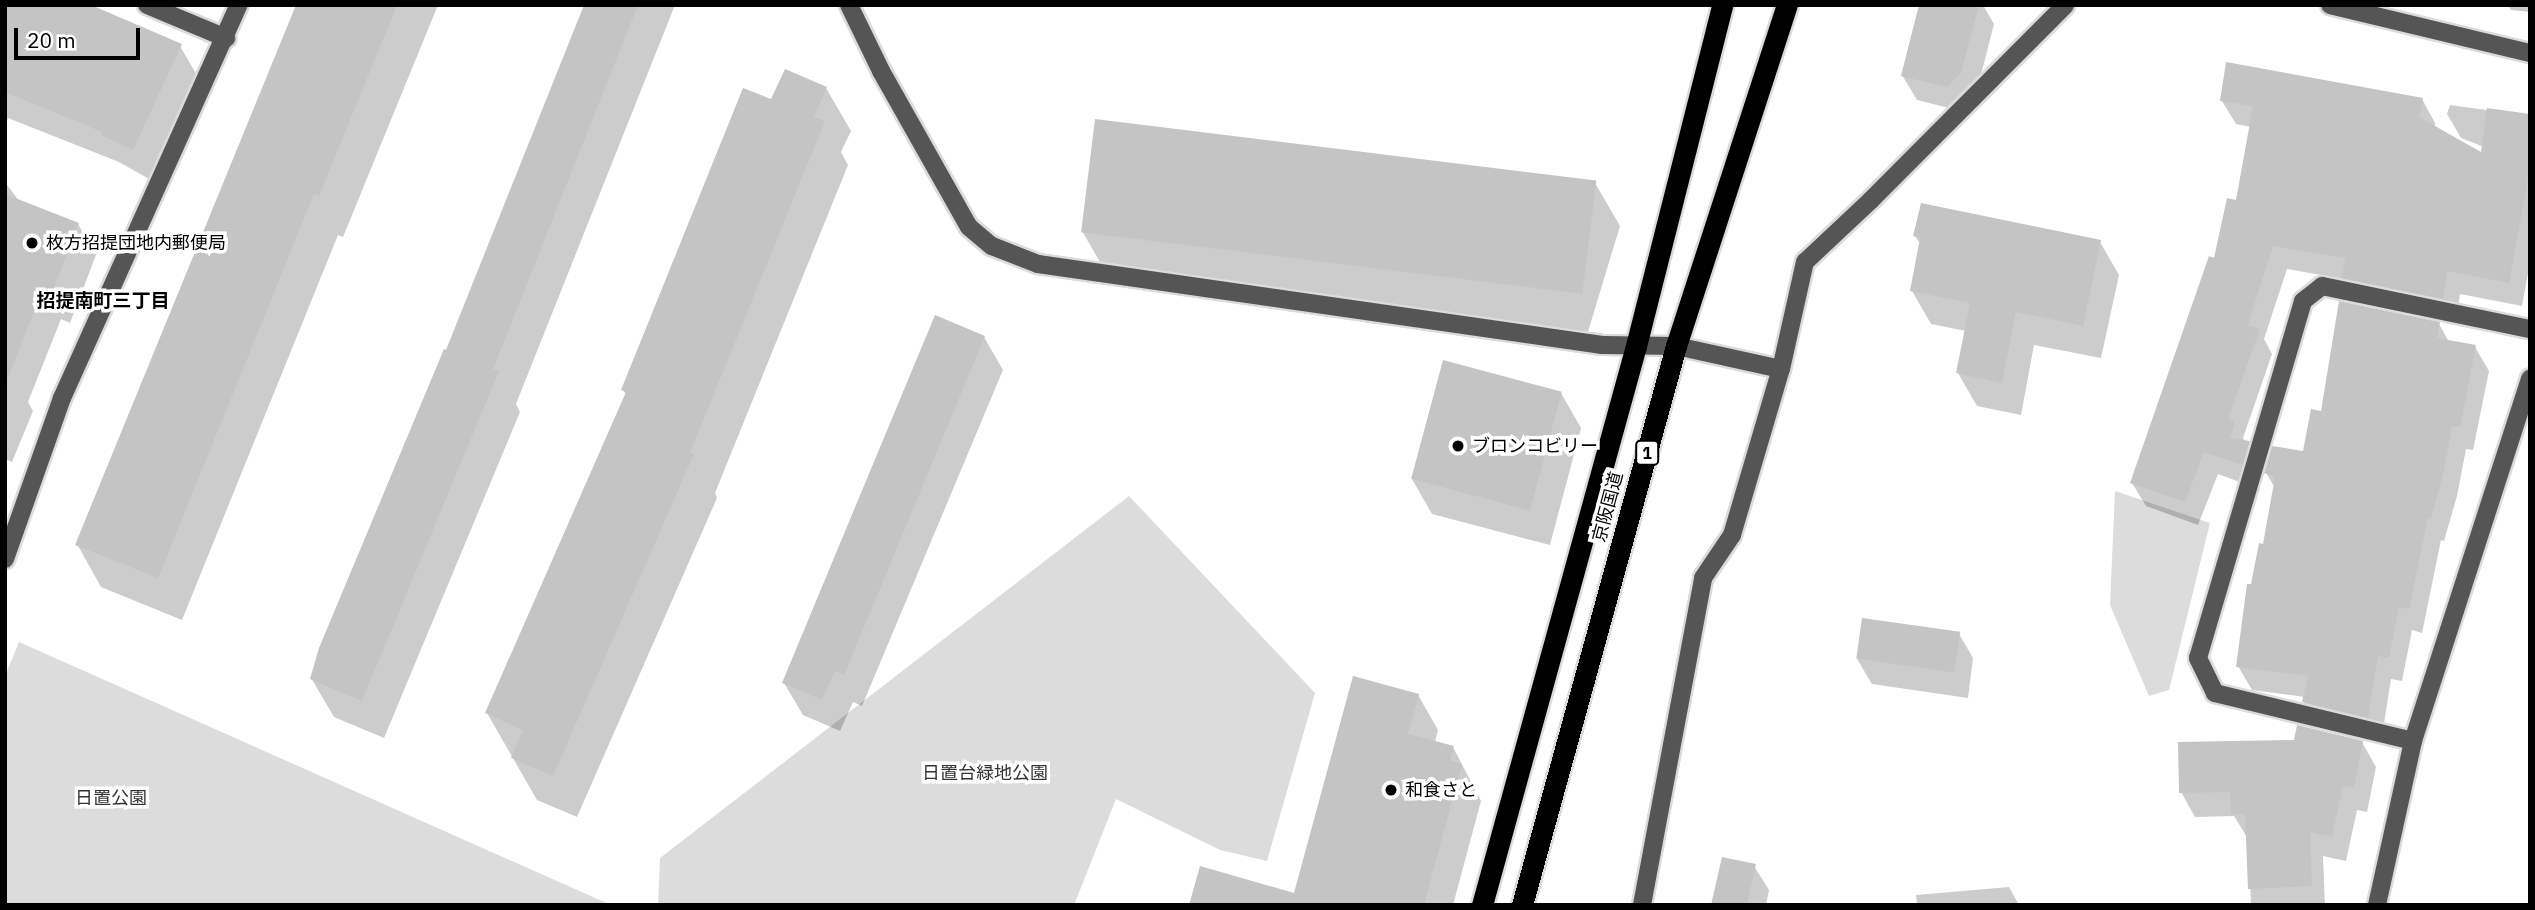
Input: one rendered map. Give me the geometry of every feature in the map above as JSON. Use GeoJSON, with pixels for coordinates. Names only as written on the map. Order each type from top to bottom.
{"type":"FeatureCollection","features":[{"type":"Feature","properties":{"kind":"highway","name":"京阪国道"},"geometry":{"type":"LineString","coordinates":[[1482,905],[1636,346],[1722,5]]}},
{"type":"Feature","properties":{"kind":"highway","name":"京阪国道"},"geometry":{"type":"LineString","coordinates":[[1522,905],[1676,346],[1787,5]]}},
{"type":"Feature","properties":{"kind":"street"},"geometry":{"type":"LineString","coordinates":[[147,5],[226,38]]}},
{"type":"Feature","properties":{"kind":"street"},"geometry":{"type":"LineString","coordinates":[[5,559],[62,398],[239,5]]}},
{"type":"Feature","properties":{"kind":"street"},"geometry":{"type":"LineString","coordinates":[[849,5],[881,71],[969,227],[992,246],[1038,264],[1602,345],[1676,346],[1781,369]]}},
{"type":"Feature","properties":{"kind":"street"},"geometry":{"type":"LineString","coordinates":[[1642,905],[1703,578],[1732,535],[1781,369],[1805,262],[1871,201],[2065,5]]}},
{"type":"Feature","properties":{"kind":"street"},"geometry":{"type":"LineString","coordinates":[[2330,5],[2530,53]]}},
{"type":"Feature","properties":{"kind":"street"},"geometry":{"type":"LineString","coordinates":[[2413,741],[2216,692],[2198,658],[2303,302],[2322,286],[2530,329]]}},
{"type":"Feature","properties":{"kind":"street"},"geometry":{"type":"LineString","coordinates":[[2377,905],[2413,741],[2530,378]]}},
{"type":"Feature","properties":{"kind":"green space"},"geometry":{"type":"Polygon","coordinates":[[[2115,491],[2210,523],[2169,690],[2149,696],[2110,605],[2115,491]]]}},
{"type":"Feature","properties":{"kind":"green space","name":"日置台緑地公園"},"geometry":{"type":"Polygon","coordinates":[[[1129,496],[1315,693],[1267,861],[1220,850],[1116,799],[1074,905],[658,905],[660,858],[1129,496]]]}},
{"type":"Feature","properties":{"kind":"green space","name":"日置公園"},"geometry":{"type":"Polygon","coordinates":[[[19,642],[611,905],[5,905],[5,676],[19,642]]]}},
{"type":"Feature","properties":{"kind":"building"},"geometry":{"type":"Polygon","coordinates":[[[5,5],[91,5],[182,44],[133,150],[101,135],[102,132],[5,92],[5,5]]]}},
{"type":"Feature","properties":{"kind":"building"},"geometry":{"type":"Polygon","coordinates":[[[296,5],[397,5],[319,196],[314,194],[158,578],[75,545],[296,5]]]}},
{"type":"Feature","properties":{"kind":"building"},"geometry":{"type":"Polygon","coordinates":[[[584,5],[638,5],[493,369],[499,371],[362,701],[310,679],[319,648],[444,349],[446,350],[584,5]]]}},
{"type":"Feature","properties":{"kind":"building"},"geometry":{"type":"Polygon","coordinates":[[[1919,5],[1979,5],[1961,73],[1947,87],[1901,76],[1919,5]]]}},
{"type":"Feature","properties":{"kind":"building"},"geometry":{"type":"Polygon","coordinates":[[[2226,62],[2423,98],[2419,117],[2481,152],[2487,108],[2530,114],[2530,167],[2509,283],[2447,271],[2443,299],[2342,279],[2345,258],[2273,246],[2248,325],[2260,329],[2228,419],[2235,422],[2230,438],[2250,441],[2243,465],[2204,452],[2185,502],[2130,483],[2209,256],[2214,258],[2227,198],[2236,200],[2253,106],[2220,101],[2226,62]]]}},
{"type":"Feature","properties":{"kind":"building"},"geometry":{"type":"Polygon","coordinates":[[[785,69],[827,87],[814,117],[825,121],[690,453],[694,454],[553,776],[511,758],[523,730],[485,713],[626,392],[621,390],[743,88],[771,99],[785,69]]]}},
{"type":"Feature","properties":{"kind":"building"},"geometry":{"type":"Polygon","coordinates":[[[1095,119],[1596,181],[1582,294],[1081,232],[1095,119]]]}},
{"type":"Feature","properties":{"kind":"building"},"geometry":{"type":"Polygon","coordinates":[[[5,194],[79,223],[52,293],[43,289],[7,380],[5,194]]]}},
{"type":"Feature","properties":{"kind":"building"},"geometry":{"type":"Polygon","coordinates":[[[1921,203],[2101,240],[2083,326],[2016,312],[2002,383],[1956,373],[1970,303],[1910,291],[1920,238],[1913,236],[1921,203]]]}},
{"type":"Feature","properties":{"kind":"building"},"geometry":{"type":"Polygon","coordinates":[[[2339,301],[2440,322],[2437,338],[2476,345],[2460,427],[2452,426],[2444,471],[2431,518],[2428,517],[2409,609],[2399,607],[2389,658],[2378,656],[2368,718],[2302,702],[2308,676],[2236,667],[2247,584],[2251,584],[2259,543],[2263,544],[2275,477],[2264,473],[2272,446],[2303,451],[2311,409],[2321,411],[2339,301]]]}},
{"type":"Feature","properties":{"kind":"building"},"geometry":{"type":"Polygon","coordinates":[[[935,315],[985,336],[844,675],[835,671],[822,700],[782,683],[935,315]]]}},
{"type":"Feature","properties":{"kind":"building"},"geometry":{"type":"Polygon","coordinates":[[[1443,360],[1562,392],[1530,511],[1411,479],[1443,360]]]}},
{"type":"Feature","properties":{"kind":"building"},"geometry":{"type":"Polygon","coordinates":[[[1862,618],[1960,632],[1954,672],[1856,659],[1862,618]]]}},
{"type":"Feature","properties":{"kind":"building"},"geometry":{"type":"Polygon","coordinates":[[[1353,676],[1419,694],[1408,734],[1454,746],[1450,761],[1462,764],[1424,905],[1189,905],[1200,866],[1294,893],[1353,676]]]}},
{"type":"Feature","properties":{"kind":"building"},"geometry":{"type":"Polygon","coordinates":[[[2297,725],[2363,741],[2354,788],[2343,786],[2332,837],[2310,832],[2312,886],[2248,889],[2245,814],[2231,814],[2230,792],[2179,793],[2178,742],[2294,740],[2297,725]]]}},
{"type":"Feature","properties":{"kind":"building"},"geometry":{"type":"Polygon","coordinates":[[[1722,857],[1756,864],[1747,905],[1711,905],[1722,857]]]}},
{"type":"Feature","properties":{"kind":"place","name":"枚方招提団地内郵便局"},"geometry":{"type":"Point","coordinates":[32,243]}},
{"type":"Feature","properties":{"kind":"place","name":"ブロンコビリー"},"geometry":{"type":"Point","coordinates":[1458,446]}},
{"type":"Feature","properties":{"kind":"place","name":"和食さと"},"geometry":{"type":"Point","coordinates":[1391,790]}},
{"type":"Feature","properties":{"kind":"district","name":"招提南町三丁目"},"geometry":{"type":"Point","coordinates":[103,301]}}]}
